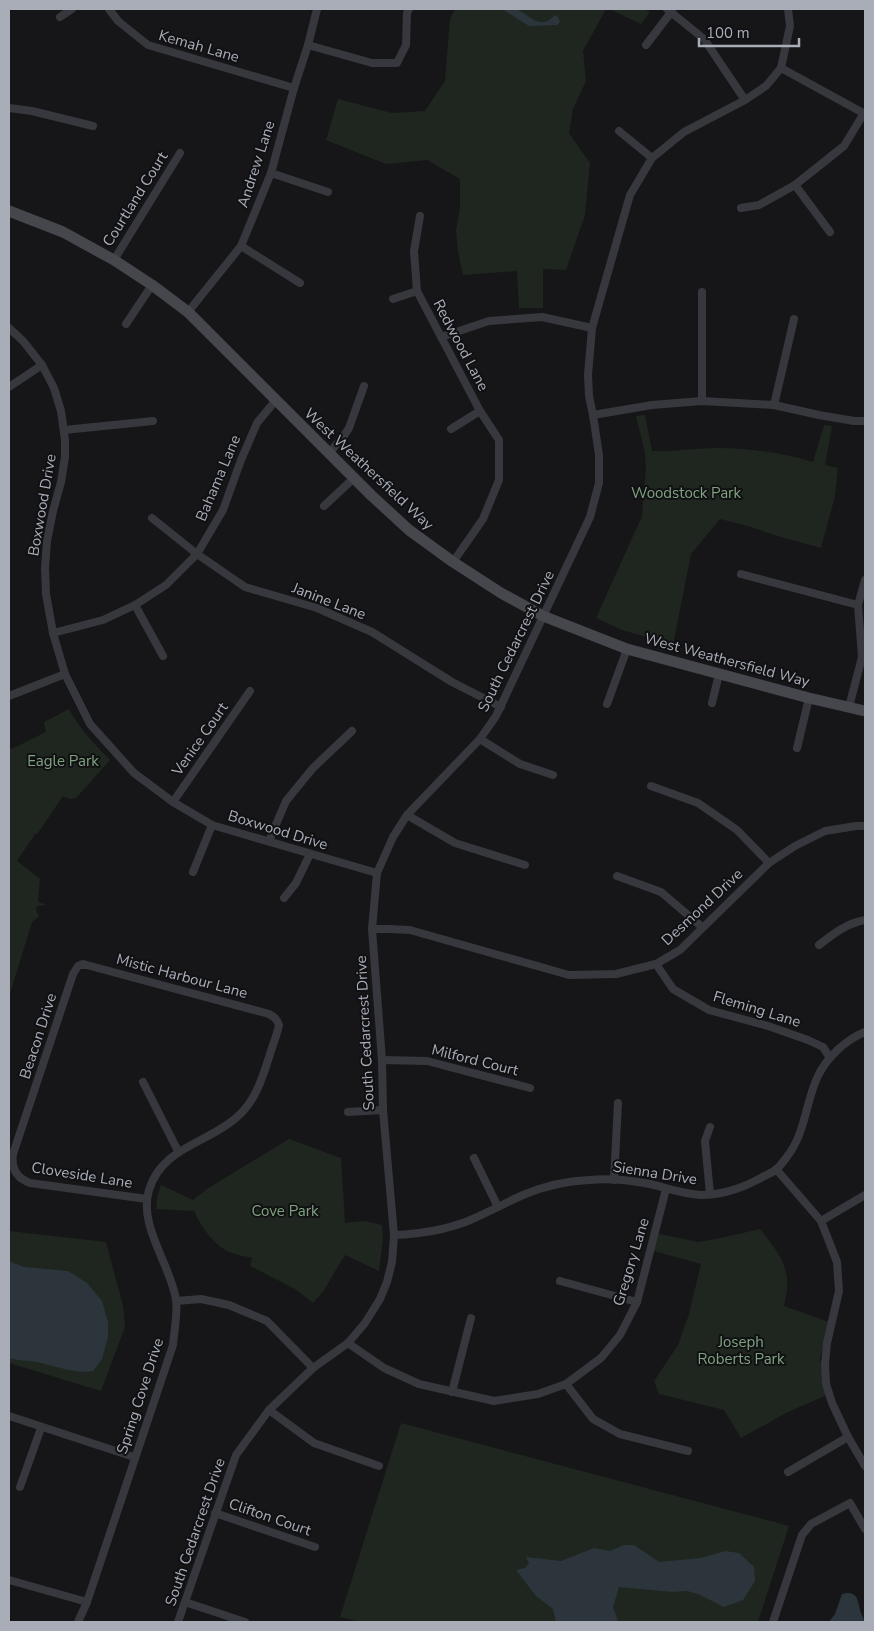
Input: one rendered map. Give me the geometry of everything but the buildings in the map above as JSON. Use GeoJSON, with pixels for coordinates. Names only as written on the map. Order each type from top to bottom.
{"type":"FeatureCollection","features":[{"type":"Feature","properties":{"kind":"street"},"geometry":{"type":"LineString","coordinates":[[60,16],[72,9]]}},
{"type":"Feature","properties":{"kind":"street","name":"Kemah Lane"},"geometry":{"type":"LineString","coordinates":[[109,9],[118,21],[148,45],[294,88]]}},
{"type":"Feature","properties":{"kind":"street","name":"Andrew Lane"},"geometry":{"type":"LineString","coordinates":[[188,312],[242,246],[271,173],[317,9]]}},
{"type":"Feature","properties":{"kind":"street"},"geometry":{"type":"LineString","coordinates":[[308,45],[372,64],[397,63],[406,46],[407,13],[409,9]]}},
{"type":"Feature","properties":{"kind":"street","name":"South Cedarcrest Drive"},"geometry":{"type":"LineString","coordinates":[[178,1622],[236,1455],[269,1410],[313,1368],[348,1343],[365,1323],[380,1299],[387,1282],[392,1262],[394,1235],[383,1110],[382,1060],[372,929],[377,873],[392,837],[407,815],[480,739],[501,707],[590,517],[599,483],[599,455],[594,415],[589,396],[588,375],[592,328],[630,195],[652,158],[684,132],[745,100],[766,86],[781,68],[790,26],[788,9]]}},
{"type":"Feature","properties":{"kind":"street"},"geometry":{"type":"LineString","coordinates":[[646,44],[670,10],[704,39],[745,100]]}},
{"type":"Feature","properties":{"kind":"street"},"geometry":{"type":"LineString","coordinates":[[741,208],[759,205],[795,185],[844,146],[864,114],[781,68]]}},
{"type":"Feature","properties":{"kind":"street"},"geometry":{"type":"LineString","coordinates":[[9,108],[32,111],[93,126]]}},
{"type":"Feature","properties":{"kind":"street"},"geometry":{"type":"LineString","coordinates":[[619,131],[652,158]]}},
{"type":"Feature","properties":{"kind":"street","name":"Courtland Court"},"geometry":{"type":"LineString","coordinates":[[114,260],[180,153]]}},
{"type":"Feature","properties":{"kind":"street"},"geometry":{"type":"LineString","coordinates":[[271,173],[328,192]]}},
{"type":"Feature","properties":{"kind":"street"},"geometry":{"type":"LineString","coordinates":[[795,185],[830,232]]}},
{"type":"Feature","properties":{"kind":"street","name":"West Weathersfield Way"},"geometry":{"type":"LineString","coordinates":[[9,211],[63,232],[114,260],[188,312],[354,478],[410,530],[453,562],[501,593],[543,616],[627,649],[809,698],[865,711]]}},
{"type":"Feature","properties":{"kind":"street","name":"Redwood Lane"},"geometry":{"type":"LineString","coordinates":[[420,216],[414,251],[417,292],[480,411],[499,440],[498,480],[484,519],[453,562]]}},
{"type":"Feature","properties":{"kind":"street"},"geometry":{"type":"LineString","coordinates":[[242,246],[300,283]]}},
{"type":"Feature","properties":{"kind":"street"},"geometry":{"type":"LineString","coordinates":[[126,324],[152,285]]}},
{"type":"Feature","properties":{"kind":"street","name":"Redwood Lane"},"geometry":{"type":"LineString","coordinates":[[393,298],[417,292]]}},
{"type":"Feature","properties":{"kind":"street"},"geometry":{"type":"LineString","coordinates":[[702,292],[702,401]]}},
{"type":"Feature","properties":{"kind":"street"},"geometry":{"type":"LineString","coordinates":[[441,337],[489,321],[542,317],[592,328]]}},
{"type":"Feature","properties":{"kind":"street"},"geometry":{"type":"LineString","coordinates":[[774,405],[794,319]]}},
{"type":"Feature","properties":{"kind":"street","name":"Boxwood Drive"},"geometry":{"type":"LineString","coordinates":[[9,328],[23,341],[42,365],[57,396],[64,430],[64,462],[61,482],[50,522],[45,568],[46,594],[53,633],[65,674],[90,724],[134,773],[173,802],[212,824],[377,873]]}},
{"type":"Feature","properties":{"kind":"street"},"geometry":{"type":"LineString","coordinates":[[9,387],[42,365]]}},
{"type":"Feature","properties":{"kind":"street"},"geometry":{"type":"LineString","coordinates":[[329,452],[349,428],[364,386]]}},
{"type":"Feature","properties":{"kind":"street","name":"Bahama Lane"},"geometry":{"type":"LineString","coordinates":[[53,633],[103,620],[135,605],[166,585],[197,554],[223,510],[257,423],[276,400]]}},
{"type":"Feature","properties":{"kind":"street"},"geometry":{"type":"LineString","coordinates":[[594,415],[652,405],[702,401],[774,405],[836,418],[865,421]]}},
{"type":"Feature","properties":{"kind":"street","name":"Redwood Lane"},"geometry":{"type":"LineString","coordinates":[[451,429],[480,411]]}},
{"type":"Feature","properties":{"kind":"street"},"geometry":{"type":"LineString","coordinates":[[64,430],[153,421]]}},
{"type":"Feature","properties":{"kind":"street"},"geometry":{"type":"LineString","coordinates":[[324,506],[354,478]]}},
{"type":"Feature","properties":{"kind":"street","name":"Janine Lane"},"geometry":{"type":"LineString","coordinates":[[152,518],[197,554],[245,587],[317,608],[372,632],[452,682],[501,707]]}},
{"type":"Feature","properties":{"kind":"street"},"geometry":{"type":"LineString","coordinates":[[741,574],[858,605]]}},
{"type":"Feature","properties":{"kind":"street"},"geometry":{"type":"LineString","coordinates":[[850,707],[862,657],[858,605],[865,580]]}},
{"type":"Feature","properties":{"kind":"street"},"geometry":{"type":"LineString","coordinates":[[135,605],[163,656]]}},
{"type":"Feature","properties":{"kind":"street"},"geometry":{"type":"LineString","coordinates":[[607,704],[627,649]]}},
{"type":"Feature","properties":{"kind":"street"},"geometry":{"type":"LineString","coordinates":[[9,696],[65,674]]}},
{"type":"Feature","properties":{"kind":"street"},"geometry":{"type":"LineString","coordinates":[[712,703],[719,674]]}},
{"type":"Feature","properties":{"kind":"street","name":"Venice Court"},"geometry":{"type":"LineString","coordinates":[[173,802],[250,691]]}},
{"type":"Feature","properties":{"kind":"street"},"geometry":{"type":"LineString","coordinates":[[797,748],[809,698]]}},
{"type":"Feature","properties":{"kind":"street"},"geometry":{"type":"LineString","coordinates":[[269,841],[286,801],[313,768],[352,731]]}},
{"type":"Feature","properties":{"kind":"street"},"geometry":{"type":"LineString","coordinates":[[480,739],[520,764],[553,775]]}},
{"type":"Feature","properties":{"kind":"street"},"geometry":{"type":"LineString","coordinates":[[651,786],[698,803],[737,830],[769,863]]}},
{"type":"Feature","properties":{"kind":"street"},"geometry":{"type":"LineString","coordinates":[[407,815],[455,843],[525,865]]}},
{"type":"Feature","properties":{"kind":"street"},"geometry":{"type":"LineString","coordinates":[[193,872],[212,824]]}},
{"type":"Feature","properties":{"kind":"street","name":"Desmond Drive"},"geometry":{"type":"LineString","coordinates":[[372,929],[410,930],[569,975],[616,974],[656,964],[680,950],[769,863],[795,846],[825,831],[865,826]]}},
{"type":"Feature","properties":{"kind":"street"},"geometry":{"type":"LineString","coordinates":[[284,898],[296,884],[310,854]]}},
{"type":"Feature","properties":{"kind":"street"},"geometry":{"type":"LineString","coordinates":[[617,876],[661,892],[702,927]]}},
{"type":"Feature","properties":{"kind":"street"},"geometry":{"type":"LineString","coordinates":[[819,945],[835,932],[855,922],[865,920]]}},
{"type":"Feature","properties":{"kind":"street","name":"Mistic Harbour Lane"},"geometry":{"type":"LineString","coordinates":[[78,966],[87,964],[269,1014],[278,1020]]}},
{"type":"Feature","properties":{"kind":"street","name":"Fleming Lane"},"geometry":{"type":"LineString","coordinates":[[656,964],[673,989],[709,1010],[768,1026],[808,1040],[823,1047],[830,1058]]}},
{"type":"Feature","properties":{"kind":"street","name":"Beacon Drive"},"geometry":{"type":"LineString","coordinates":[[15,1172],[12,1164],[13,1154],[73,974],[78,966]]}},
{"type":"Feature","properties":{"kind":"street","name":"Spring Cove Drive"},"geometry":{"type":"LineString","coordinates":[[78,1622],[87,1602],[134,1457],[173,1346],[176,1301],[166,1267],[149,1223],[147,1199],[156,1174],[178,1151],[228,1124],[247,1108],[260,1084],[278,1030],[278,1020]]}},
{"type":"Feature","properties":{"kind":"street","name":"Sienna Drive"},"geometry":{"type":"LineString","coordinates":[[394,1235],[418,1233],[452,1226],[522,1195],[553,1185],[588,1180],[642,1183],[693,1194],[710,1194],[745,1186],[776,1169],[792,1150],[802,1131],[817,1077],[830,1058],[854,1036],[865,1032]]}},
{"type":"Feature","properties":{"kind":"street","name":"Milford Court"},"geometry":{"type":"LineString","coordinates":[[382,1060],[428,1061],[530,1088]]}},
{"type":"Feature","properties":{"kind":"street"},"geometry":{"type":"LineString","coordinates":[[142,1082],[178,1151]]}},
{"type":"Feature","properties":{"kind":"street"},"geometry":{"type":"LineString","coordinates":[[614,1180],[618,1103]]}},
{"type":"Feature","properties":{"kind":"street"},"geometry":{"type":"LineString","coordinates":[[348,1112],[383,1110]]}},
{"type":"Feature","properties":{"kind":"street"},"geometry":{"type":"LineString","coordinates":[[710,1127],[705,1141],[710,1194]]}},
{"type":"Feature","properties":{"kind":"street"},"geometry":{"type":"LineString","coordinates":[[474,1158],[498,1207]]}},
{"type":"Feature","properties":{"kind":"street"},"geometry":{"type":"LineString","coordinates":[[776,1169],[820,1221],[837,1262],[839,1291],[827,1343],[826,1384],[832,1403],[848,1437],[865,1466]]}},
{"type":"Feature","properties":{"kind":"street","name":"Cloveside Lane"},"geometry":{"type":"LineString","coordinates":[[15,1172],[19,1178],[30,1183],[147,1199]]}},
{"type":"Feature","properties":{"kind":"street","name":"Gregory Lane"},"geometry":{"type":"LineString","coordinates":[[348,1343],[384,1368],[419,1384],[494,1401],[538,1394],[566,1384],[601,1358],[620,1335],[637,1302],[666,1189]]}},
{"type":"Feature","properties":{"kind":"street"},"geometry":{"type":"LineString","coordinates":[[820,1221],[865,1195]]}},
{"type":"Feature","properties":{"kind":"street"},"geometry":{"type":"LineString","coordinates":[[560,1281],[637,1302]]}},
{"type":"Feature","properties":{"kind":"street"},"geometry":{"type":"LineString","coordinates":[[176,1301],[201,1299],[229,1305],[267,1321],[313,1368]]}},
{"type":"Feature","properties":{"kind":"street"},"geometry":{"type":"LineString","coordinates":[[452,1392],[472,1318]]}},
{"type":"Feature","properties":{"kind":"street"},"geometry":{"type":"LineString","coordinates":[[566,1384],[593,1419],[620,1434],[688,1451]]}},
{"type":"Feature","properties":{"kind":"street"},"geometry":{"type":"LineString","coordinates":[[269,1410],[314,1443],[379,1466]]}},
{"type":"Feature","properties":{"kind":"street"},"geometry":{"type":"LineString","coordinates":[[9,1416],[134,1457]]}},
{"type":"Feature","properties":{"kind":"street"},"geometry":{"type":"LineString","coordinates":[[20,1487],[41,1428]]}},
{"type":"Feature","properties":{"kind":"street"},"geometry":{"type":"LineString","coordinates":[[788,1472],[848,1437]]}},
{"type":"Feature","properties":{"kind":"street"},"geometry":{"type":"LineString","coordinates":[[773,1622],[802,1535],[811,1524],[850,1503],[865,1529]]}},
{"type":"Feature","properties":{"kind":"street","name":"Clifton Court"},"geometry":{"type":"LineString","coordinates":[[215,1513],[315,1546]]}},
{"type":"Feature","properties":{"kind":"street"},"geometry":{"type":"LineString","coordinates":[[9,1580],[87,1602]]}},
{"type":"Feature","properties":{"kind":"street"},"geometry":{"type":"LineString","coordinates":[[185,1602],[246,1622]]}},
{"type":"Feature","properties":{"kind":"green space"},"geometry":{"type":"Polygon","coordinates":[[[455,9],[606,9],[583,51],[586,81],[573,109],[569,133],[590,163],[585,215],[566,270],[543,269],[543,308],[519,308],[517,271],[463,275],[456,230],[460,208],[460,179],[427,160],[386,164],[326,140],[338,99],[392,113],[425,111],[445,81],[450,19],[455,9]]]}},
{"type":"Feature","properties":{"kind":"green space"},"geometry":{"type":"Polygon","coordinates":[[[609,9],[643,9],[650,12],[641,24],[609,9]]]}},
{"type":"Feature","properties":{"kind":"green space","name":"Woodstock Park"},"geometry":{"type":"Polygon","coordinates":[[[645,415],[652,451],[729,448],[778,454],[813,462],[824,425],[832,426],[825,465],[838,468],[835,496],[821,548],[720,519],[691,554],[673,645],[622,630],[596,618],[642,516],[646,469],[645,453],[636,416],[645,415]]]}},
{"type":"Feature","properties":{"kind":"green space","name":"Eagle Park"},"geometry":{"type":"Polygon","coordinates":[[[69,709],[88,736],[110,760],[76,798],[70,799],[63,796],[17,861],[40,879],[38,902],[47,905],[37,906],[36,910],[39,916],[32,922],[9,997],[9,749],[46,732],[44,722],[69,709]]]}},
{"type":"Feature","properties":{"kind":"green space","name":"Cove Park"},"geometry":{"type":"Polygon","coordinates":[[[289,1139],[341,1158],[345,1223],[365,1221],[382,1225],[383,1239],[379,1271],[345,1255],[324,1290],[313,1303],[295,1289],[250,1266],[252,1258],[235,1254],[220,1246],[205,1230],[194,1211],[156,1209],[161,1185],[193,1200],[207,1189],[289,1139]]]}},
{"type":"Feature","properties":{"kind":"green space","name":"Joseph Roberts Park"},"geometry":{"type":"Polygon","coordinates":[[[760,1229],[784,1264],[787,1283],[784,1306],[829,1322],[820,1358],[825,1396],[788,1412],[741,1438],[724,1410],[659,1394],[654,1381],[678,1345],[689,1314],[701,1264],[654,1251],[655,1233],[698,1242],[760,1229]]]}},
{"type":"Feature","properties":{"kind":"green space"},"geometry":{"type":"Polygon","coordinates":[[[9,1231],[106,1242],[123,1306],[125,1327],[101,1391],[9,1363],[9,1231]]]}},
{"type":"Feature","properties":{"kind":"green space"},"geometry":{"type":"Polygon","coordinates":[[[401,1423],[789,1526],[758,1622],[361,1622],[340,1617],[401,1423]]]}},
{"type":"Feature","properties":{"kind":"shaded area"},"geometry":{"type":"Polygon","coordinates":[[[502,9],[515,9],[539,22],[549,20],[555,15],[560,22],[557,25],[529,26],[502,9]]]}},
{"type":"Feature","properties":{"kind":"shaded area"},"geometry":{"type":"Polygon","coordinates":[[[9,1261],[24,1267],[68,1271],[87,1283],[102,1301],[108,1322],[108,1337],[102,1359],[93,1371],[71,1371],[37,1362],[9,1358],[9,1261]]]}},
{"type":"Feature","properties":{"kind":"shaded area"},"geometry":{"type":"Polygon","coordinates":[[[624,1545],[634,1545],[659,1562],[701,1558],[725,1551],[739,1553],[754,1567],[755,1581],[743,1600],[724,1607],[698,1594],[687,1591],[673,1592],[619,1587],[613,1607],[618,1621],[621,1622],[556,1622],[553,1609],[536,1596],[516,1570],[525,1568],[529,1563],[526,1557],[561,1561],[594,1548],[610,1551],[624,1545]]]}},
{"type":"Feature","properties":{"kind":"shaded area"},"geometry":{"type":"Polygon","coordinates":[[[842,1594],[853,1594],[857,1598],[860,1612],[865,1622],[829,1622],[835,1614],[842,1594]]]}}]}
